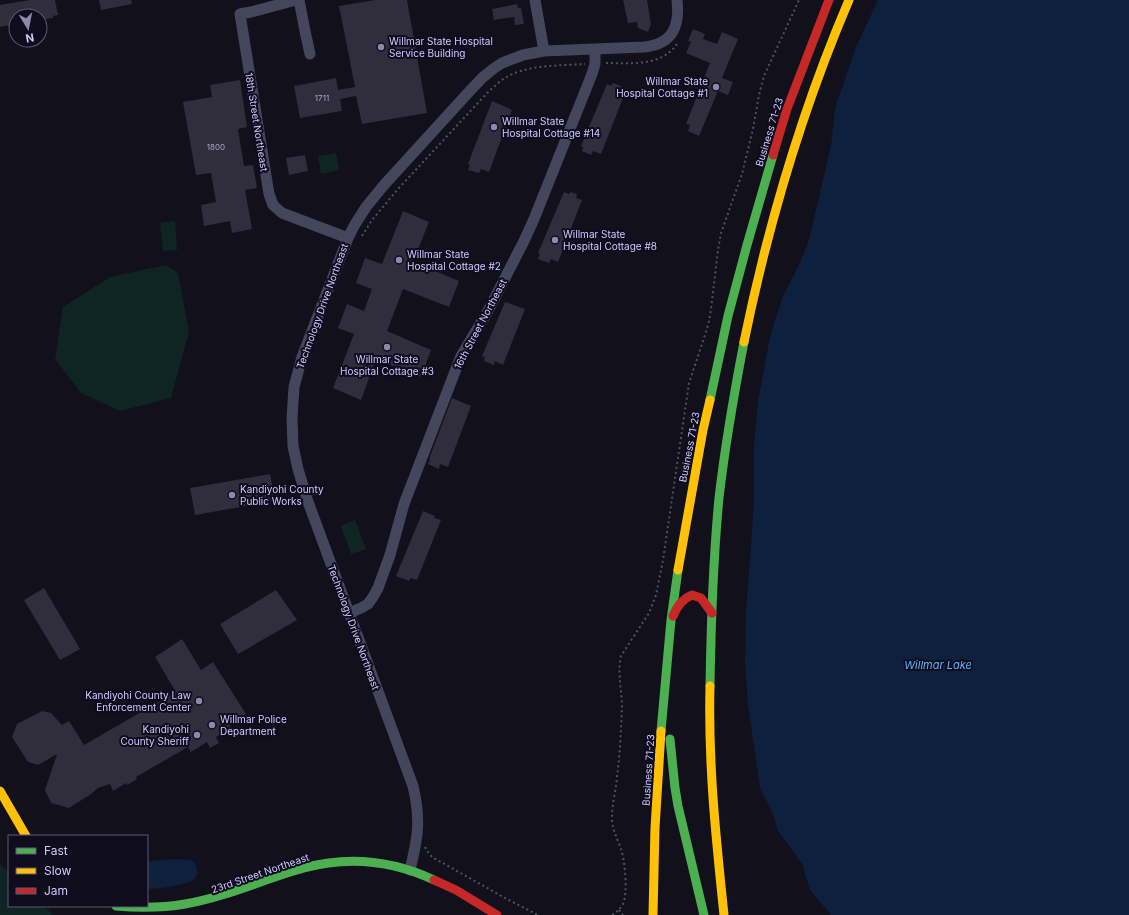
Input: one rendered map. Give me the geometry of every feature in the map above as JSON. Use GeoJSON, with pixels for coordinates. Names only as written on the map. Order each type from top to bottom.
{"type":"FeatureCollection","features":[{"type":"Feature","properties":{"kind":"main road","name":"Business 71-23"},"geometry":{"type":"LineString","coordinates":[[652,914],[656,798],[671,620],[681,551],[714,374],[747,245],[787,109],[804,61],[829,0]]}},
{"type":"Feature","properties":{"kind":"main road"},"geometry":{"type":"LineString","coordinates":[[724,915],[715,833],[709,708],[715,555],[722,474],[732,410],[754,298],[770,232],[789,163],[816,84],[849,0]]}},
{"type":"Feature","properties":{"kind":"main road"},"geometry":{"type":"LineString","coordinates":[[671,620],[678,604],[685,598],[692,595],[701,598],[712,613]]}},
{"type":"Feature","properties":{"kind":"main road"},"geometry":{"type":"LineString","coordinates":[[668,654],[668,720],[675,788],[704,915]]}},
{"type":"Feature","properties":{"kind":"main road"},"geometry":{"type":"LineString","coordinates":[[0,791],[25,835]]}},
{"type":"Feature","properties":{"kind":"main road","name":"23rd Street Northeast"},"geometry":{"type":"LineString","coordinates":[[120,907],[148,912],[184,910],[212,902],[293,871],[321,864],[366,861],[381,863],[422,874],[453,889],[497,915]]}},
{"type":"Feature","properties":{"kind":"street"},"geometry":{"type":"LineString","coordinates":[[298,0],[310,54]]}},
{"type":"Feature","properties":{"kind":"street","name":"18th Street Northeast"},"geometry":{"type":"LineString","coordinates":[[298,0],[240,14],[269,194],[273,205],[282,213],[348,238]]}},
{"type":"Feature","properties":{"kind":"street"},"geometry":{"type":"LineString","coordinates":[[535,0],[544,51]]}},
{"type":"Feature","properties":{"kind":"street","name":"Technology Drive Northeast"},"geometry":{"type":"LineString","coordinates":[[410,870],[418,833],[416,796],[307,499],[293,446],[292,418],[294,388],[300,363],[348,238],[357,220],[373,198],[482,78],[502,63],[523,55],[544,51],[651,47],[664,41],[674,31],[678,17],[677,0]]}},
{"type":"Feature","properties":{"kind":"street","name":"16th Street Northeast"},"geometry":{"type":"LineString","coordinates":[[349,613],[368,604],[378,588],[390,555],[404,504],[461,356],[488,311],[524,241],[592,74],[595,64],[595,49]]}},
{"type":"Feature","properties":{"kind":"path"},"geometry":{"type":"LineString","coordinates":[[361,237],[372,220],[398,189],[490,90],[502,80],[516,73],[542,67],[650,62],[659,59],[670,52],[678,42]]}},
{"type":"Feature","properties":{"kind":"path"},"geometry":{"type":"LineString","coordinates":[[425,847],[432,857],[538,915]]}},
{"type":"Feature","properties":{"kind":"path"},"geometry":{"type":"LineString","coordinates":[[612,915],[619,910],[623,904],[625,894]]}},
{"type":"Feature","properties":{"kind":"path"},"geometry":{"type":"LineString","coordinates":[[619,910],[623,915]]}},
{"type":"Feature","properties":{"kind":"green space"},"geometry":{"type":"Polygon","coordinates":[[[336,153],[339,170],[321,174],[318,156],[336,153]]]}},
{"type":"Feature","properties":{"kind":"green space"},"geometry":{"type":"Polygon","coordinates":[[[175,221],[177,250],[163,251],[160,223],[175,221]]]}},
{"type":"Feature","properties":{"kind":"green space"},"geometry":{"type":"Polygon","coordinates":[[[166,265],[178,273],[189,332],[171,398],[120,411],[81,393],[55,359],[63,307],[110,277],[166,265]]]}},
{"type":"Feature","properties":{"kind":"green space"},"geometry":{"type":"Polygon","coordinates":[[[355,520],[366,549],[351,554],[341,526],[355,520]]]}},
{"type":"Feature","properties":{"kind":"green space"},"geometry":{"type":"Polygon","coordinates":[[[0,864],[8,872],[8,907],[44,907],[54,915],[0,915],[0,864]]]}},
{"type":"Feature","properties":{"kind":"water","name":"Willmar Lake"},"geometry":{"type":"Polygon","coordinates":[[[878,0],[1129,0],[1129,915],[831,915],[810,890],[802,864],[778,831],[773,814],[760,788],[748,705],[745,660],[746,612],[754,503],[754,446],[758,402],[770,336],[783,296],[799,265],[809,240],[831,145],[835,108],[856,47],[878,0]]]}},
{"type":"Feature","properties":{"kind":"water"},"geometry":{"type":"Polygon","coordinates":[[[177,859],[192,860],[198,871],[194,879],[187,883],[163,888],[148,889],[148,861],[177,859]]]}},
{"type":"Feature","properties":{"kind":"building"},"geometry":{"type":"Polygon","coordinates":[[[30,0],[55,0],[58,15],[48,19],[48,8],[8,8],[8,26],[0,27],[0,5],[30,0]]]}},
{"type":"Feature","properties":{"kind":"building"},"geometry":{"type":"Polygon","coordinates":[[[99,0],[131,0],[132,4],[101,10],[99,0]]]}},
{"type":"Feature","properties":{"kind":"building","name":"Willmar State Hospital Service Building"},"geometry":{"type":"Polygon","coordinates":[[[375,0],[407,0],[427,113],[362,124],[356,96],[340,99],[342,111],[300,118],[294,86],[336,78],[338,90],[355,87],[339,6],[375,0]]]}},
{"type":"Feature","properties":{"kind":"building"},"geometry":{"type":"Polygon","coordinates":[[[623,0],[647,0],[651,24],[648,32],[638,28],[637,22],[628,23],[623,0]]]}},
{"type":"Feature","properties":{"kind":"building"},"geometry":{"type":"Polygon","coordinates":[[[517,4],[518,8],[521,8],[524,24],[515,25],[514,17],[494,20],[492,9],[517,4]]]}},
{"type":"Feature","properties":{"kind":"building","name":"Willmar State Hospital Cottage #1"},"geometry":{"type":"Polygon","coordinates":[[[693,29],[705,34],[703,39],[717,44],[722,32],[738,39],[722,78],[733,82],[728,95],[718,91],[699,136],[688,131],[690,125],[686,124],[710,63],[686,53],[691,42],[688,41],[693,29]]]}},
{"type":"Feature","properties":{"kind":"building"},"geometry":{"type":"Polygon","coordinates":[[[240,80],[247,127],[238,129],[244,166],[253,165],[257,188],[245,190],[252,229],[232,233],[230,221],[204,226],[201,205],[216,202],[211,173],[196,175],[183,102],[212,97],[210,85],[240,80]]]}},
{"type":"Feature","properties":{"kind":"building"},"geometry":{"type":"Polygon","coordinates":[[[613,83],[621,86],[619,90],[625,93],[601,154],[593,151],[591,155],[582,151],[583,147],[581,146],[607,84],[611,86],[613,83]]]}},
{"type":"Feature","properties":{"kind":"building","name":"Willmar State Hospital Cottage #14"},"geometry":{"type":"Polygon","coordinates":[[[492,101],[512,110],[489,172],[481,169],[479,173],[468,170],[470,165],[468,164],[492,101]]]}},
{"type":"Feature","properties":{"kind":"building"},"geometry":{"type":"Polygon","coordinates":[[[305,155],[308,171],[289,175],[286,158],[305,155]]]}},
{"type":"Feature","properties":{"kind":"building","name":"Willmar State Hospital Cottage #8"},"geometry":{"type":"Polygon","coordinates":[[[564,192],[569,194],[570,192],[577,194],[576,198],[582,200],[558,262],[551,259],[549,263],[538,259],[540,254],[538,253],[564,192]]]}},
{"type":"Feature","properties":{"kind":"building"},"geometry":{"type":"Polygon","coordinates":[[[403,211],[429,222],[413,262],[459,281],[449,307],[403,289],[387,331],[431,350],[421,377],[376,359],[361,400],[333,388],[354,334],[338,328],[347,304],[364,311],[372,289],[356,283],[365,258],[382,264],[403,211]]]}},
{"type":"Feature","properties":{"kind":"building"},"geometry":{"type":"Polygon","coordinates":[[[505,302],[525,309],[503,365],[495,361],[494,365],[484,361],[485,357],[482,356],[505,302]]]}},
{"type":"Feature","properties":{"kind":"building"},"geometry":{"type":"Polygon","coordinates":[[[452,398],[471,406],[448,467],[440,464],[439,469],[428,464],[452,398]]]}},
{"type":"Feature","properties":{"kind":"building","name":"Kandiyohi County Public Works"},"geometry":{"type":"Polygon","coordinates":[[[270,474],[275,501],[195,515],[190,488],[270,474]]]}},
{"type":"Feature","properties":{"kind":"building"},"geometry":{"type":"Polygon","coordinates":[[[423,511],[435,516],[434,518],[441,520],[417,580],[410,578],[409,581],[396,576],[423,511]]]}},
{"type":"Feature","properties":{"kind":"building"},"geometry":{"type":"Polygon","coordinates":[[[44,588],[80,649],[60,660],[24,600],[44,588]]]}},
{"type":"Feature","properties":{"kind":"building"},"geometry":{"type":"Polygon","coordinates":[[[276,590],[297,620],[238,654],[220,624],[276,590]]]}},
{"type":"Feature","properties":{"kind":"building","name":"Kandiyohi County Law Enforcement Center"},"geometry":{"type":"Polygon","coordinates":[[[182,639],[201,670],[213,662],[246,714],[229,724],[231,728],[216,737],[219,743],[210,748],[207,742],[191,752],[188,747],[136,777],[137,779],[127,785],[126,783],[113,791],[110,784],[98,788],[69,808],[51,803],[45,790],[57,754],[38,765],[28,762],[12,737],[17,724],[42,711],[51,713],[62,725],[69,721],[84,745],[176,692],[155,657],[182,639]]]}},
{"type":"Feature","properties":{"kind":"traffic: fast"},"geometry":{"type":"LineString","coordinates":[[710,400],[728,316],[773,155]]}},
{"type":"Feature","properties":{"kind":"traffic: fast"},"geometry":{"type":"LineString","coordinates":[[710,686],[715,545],[719,498],[730,420],[744,342]]}},
{"type":"Feature","properties":{"kind":"traffic: fast"},"geometry":{"type":"LineString","coordinates":[[661,731],[671,620],[678,570]]}},
{"type":"Feature","properties":{"kind":"traffic: fast"},"geometry":{"type":"LineString","coordinates":[[670,739],[678,806],[704,915]]}},
{"type":"Feature","properties":{"kind":"traffic: fast"},"geometry":{"type":"LineString","coordinates":[[148,907],[168,906],[200,901],[289,872],[321,864],[337,862],[370,862],[403,868],[434,880]]}},
{"type":"Feature","properties":{"kind":"traffic: fast"},"geometry":{"type":"LineString","coordinates":[[134,907],[148,907]]}},
{"type":"Feature","properties":{"kind":"traffic: slow"},"geometry":{"type":"LineString","coordinates":[[744,342],[753,298],[775,211],[788,168],[816,83],[849,0]]}},
{"type":"Feature","properties":{"kind":"traffic: slow"},"geometry":{"type":"LineString","coordinates":[[678,570],[703,430],[710,400]]}},
{"type":"Feature","properties":{"kind":"traffic: slow"},"geometry":{"type":"LineString","coordinates":[[710,686],[711,772],[724,915]]}},
{"type":"Feature","properties":{"kind":"traffic: slow"},"geometry":{"type":"LineString","coordinates":[[653,915],[655,828],[661,731]]}},
{"type":"Feature","properties":{"kind":"traffic: slow"},"geometry":{"type":"LineString","coordinates":[[0,791],[25,835]]}},
{"type":"Feature","properties":{"kind":"traffic: jam"},"geometry":{"type":"LineString","coordinates":[[773,155],[787,109],[829,0]]}},
{"type":"Feature","properties":{"kind":"traffic: jam"},"geometry":{"type":"LineString","coordinates":[[673,616],[680,603],[692,595],[701,598],[712,613]]}},
{"type":"Feature","properties":{"kind":"traffic: jam"},"geometry":{"type":"LineString","coordinates":[[434,880],[456,890],[497,915]]}},
{"type":"Feature","properties":{"kind":"place","name":"Willmar State Hospital Service Building"},"geometry":{"type":"Point","coordinates":[381,47]}},
{"type":"Feature","properties":{"kind":"place","name":"Willmar State Hospital Cottage #1"},"geometry":{"type":"Point","coordinates":[716,87]}},
{"type":"Feature","properties":{"kind":"place","name":"Willmar State Hospital Cottage #14"},"geometry":{"type":"Point","coordinates":[494,127]}},
{"type":"Feature","properties":{"kind":"place","name":"Willmar State Hospital Cottage #8"},"geometry":{"type":"Point","coordinates":[555,240]}},
{"type":"Feature","properties":{"kind":"place","name":"Willmar State Hospital Cottage #2"},"geometry":{"type":"Point","coordinates":[399,260]}},
{"type":"Feature","properties":{"kind":"place","name":"Willmar State Hospital Cottage #3"},"geometry":{"type":"Point","coordinates":[387,347]}},
{"type":"Feature","properties":{"kind":"place","name":"Kandiyohi County Public Works"},"geometry":{"type":"Point","coordinates":[232,495]}},
{"type":"Feature","properties":{"kind":"place","name":"Kandiyohi County Law Enforcement Center"},"geometry":{"type":"Point","coordinates":[199,701]}},
{"type":"Feature","properties":{"kind":"place","name":"Willmar Police Department"},"geometry":{"type":"Point","coordinates":[212,725]}},
{"type":"Feature","properties":{"kind":"place","name":"Kandiyohi County Sheriff"},"geometry":{"type":"Point","coordinates":[197,735]}}]}
